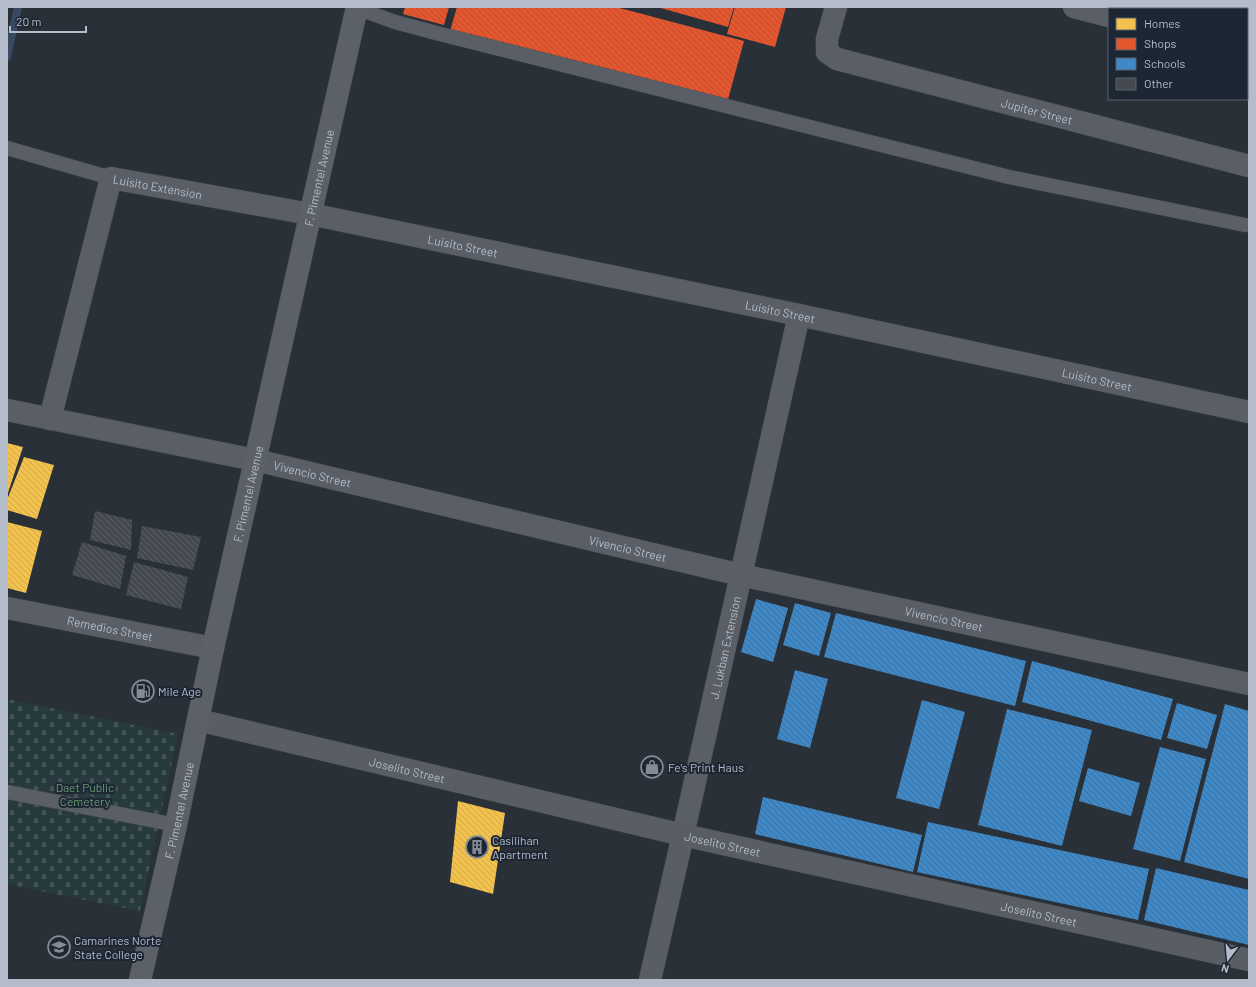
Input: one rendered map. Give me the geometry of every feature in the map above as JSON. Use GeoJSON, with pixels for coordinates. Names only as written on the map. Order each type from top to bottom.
{"type":"FeatureCollection","features":[{"type":"Feature","properties":{"kind":"main road","name":"F. Pimentel Avenue"},"geometry":{"type":"LineString","coordinates":[[140,980],[176,825],[213,648],[356,7]]}},
{"type":"Feature","properties":{"kind":"street","name":"Jupiter Street"},"geometry":{"type":"LineString","coordinates":[[836,7],[827,39],[827,52],[837,59],[1249,166]]}},
{"type":"Feature","properties":{"kind":"street"},"geometry":{"type":"LineString","coordinates":[[1074,7],[1108,16]]}},
{"type":"Feature","properties":{"kind":"street"},"geometry":{"type":"LineString","coordinates":[[50,418],[111,178]]}},
{"type":"Feature","properties":{"kind":"street","name":"Luisito Extension"},"geometry":{"type":"LineString","coordinates":[[111,178],[310,214]]}},
{"type":"Feature","properties":{"kind":"street","name":"Luisito Street"},"geometry":{"type":"LineString","coordinates":[[310,214],[798,315],[1249,412]]}},
{"type":"Feature","properties":{"kind":"street","name":"J. Lukban Extension"},"geometry":{"type":"LineString","coordinates":[[650,980],[798,315]]}},
{"type":"Feature","properties":{"kind":"street","name":"Vivencio Street"},"geometry":{"type":"LineString","coordinates":[[7,410],[255,460],[741,575],[1249,684]]}},
{"type":"Feature","properties":{"kind":"street","name":"Remedios Street"},"geometry":{"type":"LineString","coordinates":[[7,608],[213,648]]}},
{"type":"Feature","properties":{"kind":"street","name":"Joselito Street"},"geometry":{"type":"LineString","coordinates":[[198,720],[683,835],[1249,960]]}},
{"type":"Feature","properties":{"kind":"lane"},"geometry":{"type":"LineString","coordinates":[[356,7],[395,22],[1009,177],[1246,225]]}},
{"type":"Feature","properties":{"kind":"lane","name":"Luisito Extension"},"geometry":{"type":"LineString","coordinates":[[7,148],[111,178]]}},
{"type":"Feature","properties":{"kind":"lane"},"geometry":{"type":"LineString","coordinates":[[7,792],[176,825]]}},
{"type":"Feature","properties":{"kind":"green space","name":"Daet Public Cemetery"},"geometry":{"type":"Polygon","coordinates":[[[7,699],[178,734],[140,911],[7,884],[7,699]]]}},
{"type":"Feature","properties":{"kind":"building: Homes"},"geometry":{"type":"Polygon","coordinates":[[[7,443],[23,447],[7,496],[7,443]]]}},
{"type":"Feature","properties":{"kind":"building: Homes"},"geometry":{"type":"Polygon","coordinates":[[[24,457],[54,465],[37,519],[7,510],[7,500],[24,457]]]}},
{"type":"Feature","properties":{"kind":"building: Homes"},"geometry":{"type":"Polygon","coordinates":[[[7,522],[42,531],[26,593],[7,588],[7,522]]]}},
{"type":"Feature","properties":{"kind":"building: Homes","name":"Casilihan Apartment"},"geometry":{"type":"Polygon","coordinates":[[[458,801],[505,813],[493,894],[450,882],[458,801]]]}},
{"type":"Feature","properties":{"kind":"building: Shops"},"geometry":{"type":"Polygon","coordinates":[[[405,7],[449,7],[444,25],[403,14],[405,7]]]}},
{"type":"Feature","properties":{"kind":"building: Shops"},"geometry":{"type":"Polygon","coordinates":[[[457,7],[616,7],[744,41],[727,103],[450,31],[457,7]]]}},
{"type":"Feature","properties":{"kind":"building: Shops"},"geometry":{"type":"Polygon","coordinates":[[[657,7],[734,7],[728,27],[657,7]]]}},
{"type":"Feature","properties":{"kind":"building: Shops"},"geometry":{"type":"Polygon","coordinates":[[[735,7],[786,7],[775,47],[727,34],[735,7]]]}},
{"type":"Feature","properties":{"kind":"building: Schools"},"geometry":{"type":"Polygon","coordinates":[[[756,599],[788,608],[773,662],[741,652],[756,599]]]}},
{"type":"Feature","properties":{"kind":"building: Schools"},"geometry":{"type":"Polygon","coordinates":[[[795,603],[831,613],[819,656],[783,645],[795,603]]]}},
{"type":"Feature","properties":{"kind":"building: Schools"},"geometry":{"type":"Polygon","coordinates":[[[836,613],[1026,661],[1015,706],[824,657],[836,613]]]}},
{"type":"Feature","properties":{"kind":"building: Schools"},"geometry":{"type":"Polygon","coordinates":[[[1032,661],[1173,699],[1161,740],[1022,702],[1032,661]]]}},
{"type":"Feature","properties":{"kind":"building: Schools"},"geometry":{"type":"Polygon","coordinates":[[[795,670],[828,679],[810,748],[777,739],[795,670]]]}},
{"type":"Feature","properties":{"kind":"building: Schools"},"geometry":{"type":"Polygon","coordinates":[[[922,700],[965,712],[939,809],[896,798],[922,700]]]}},
{"type":"Feature","properties":{"kind":"building: Schools"},"geometry":{"type":"Polygon","coordinates":[[[1177,703],[1217,715],[1207,749],[1167,738],[1177,703]]]}},
{"type":"Feature","properties":{"kind":"building: Schools"},"geometry":{"type":"Polygon","coordinates":[[[1225,704],[1249,711],[1249,879],[1184,862],[1225,704]]]}},
{"type":"Feature","properties":{"kind":"building: Schools"},"geometry":{"type":"Polygon","coordinates":[[[1007,709],[1092,730],[1062,846],[978,825],[1007,709]]]}},
{"type":"Feature","properties":{"kind":"building: Schools"},"geometry":{"type":"Polygon","coordinates":[[[1160,747],[1206,759],[1180,861],[1133,849],[1160,747]]]}},
{"type":"Feature","properties":{"kind":"building: Schools"},"geometry":{"type":"Polygon","coordinates":[[[1088,768],[1140,783],[1131,816],[1079,801],[1088,768]]]}},
{"type":"Feature","properties":{"kind":"building: Schools"},"geometry":{"type":"Polygon","coordinates":[[[763,797],[922,835],[913,872],[755,834],[763,797]]]}},
{"type":"Feature","properties":{"kind":"building: Schools"},"geometry":{"type":"Polygon","coordinates":[[[928,822],[1149,869],[1138,920],[917,872],[928,822]]]}},
{"type":"Feature","properties":{"kind":"building: Schools"},"geometry":{"type":"Polygon","coordinates":[[[1156,868],[1249,890],[1249,945],[1144,920],[1156,868]]]}},
{"type":"Feature","properties":{"kind":"building: Other"},"geometry":{"type":"Polygon","coordinates":[[[95,511],[132,520],[131,550],[90,540],[95,511]]]}},
{"type":"Feature","properties":{"kind":"building: Other"},"geometry":{"type":"Polygon","coordinates":[[[142,526],[201,537],[193,570],[137,558],[142,526]]]}},
{"type":"Feature","properties":{"kind":"building: Other"},"geometry":{"type":"Polygon","coordinates":[[[82,542],[126,556],[120,589],[72,575],[82,542]]]}},
{"type":"Feature","properties":{"kind":"building: Other"},"geometry":{"type":"Polygon","coordinates":[[[134,562],[188,577],[181,609],[126,595],[134,562]]]}},
{"type":"Feature","properties":{"kind":"waterway"},"geometry":{"type":"LineString","coordinates":[[7,57],[18,7]]}},
{"type":"Feature","properties":{"kind":"place","name":"Mile Age"},"geometry":{"type":"Point","coordinates":[143,691]}},
{"type":"Feature","properties":{"kind":"place","name":"Fe's Print Haus"},"geometry":{"type":"Point","coordinates":[652,767]}},
{"type":"Feature","properties":{"kind":"place","name":"Casilihan Apartment"},"geometry":{"type":"Point","coordinates":[477,847]}},
{"type":"Feature","properties":{"kind":"place","name":"Camarines Norte State College"},"geometry":{"type":"Point","coordinates":[59,947]}}]}
